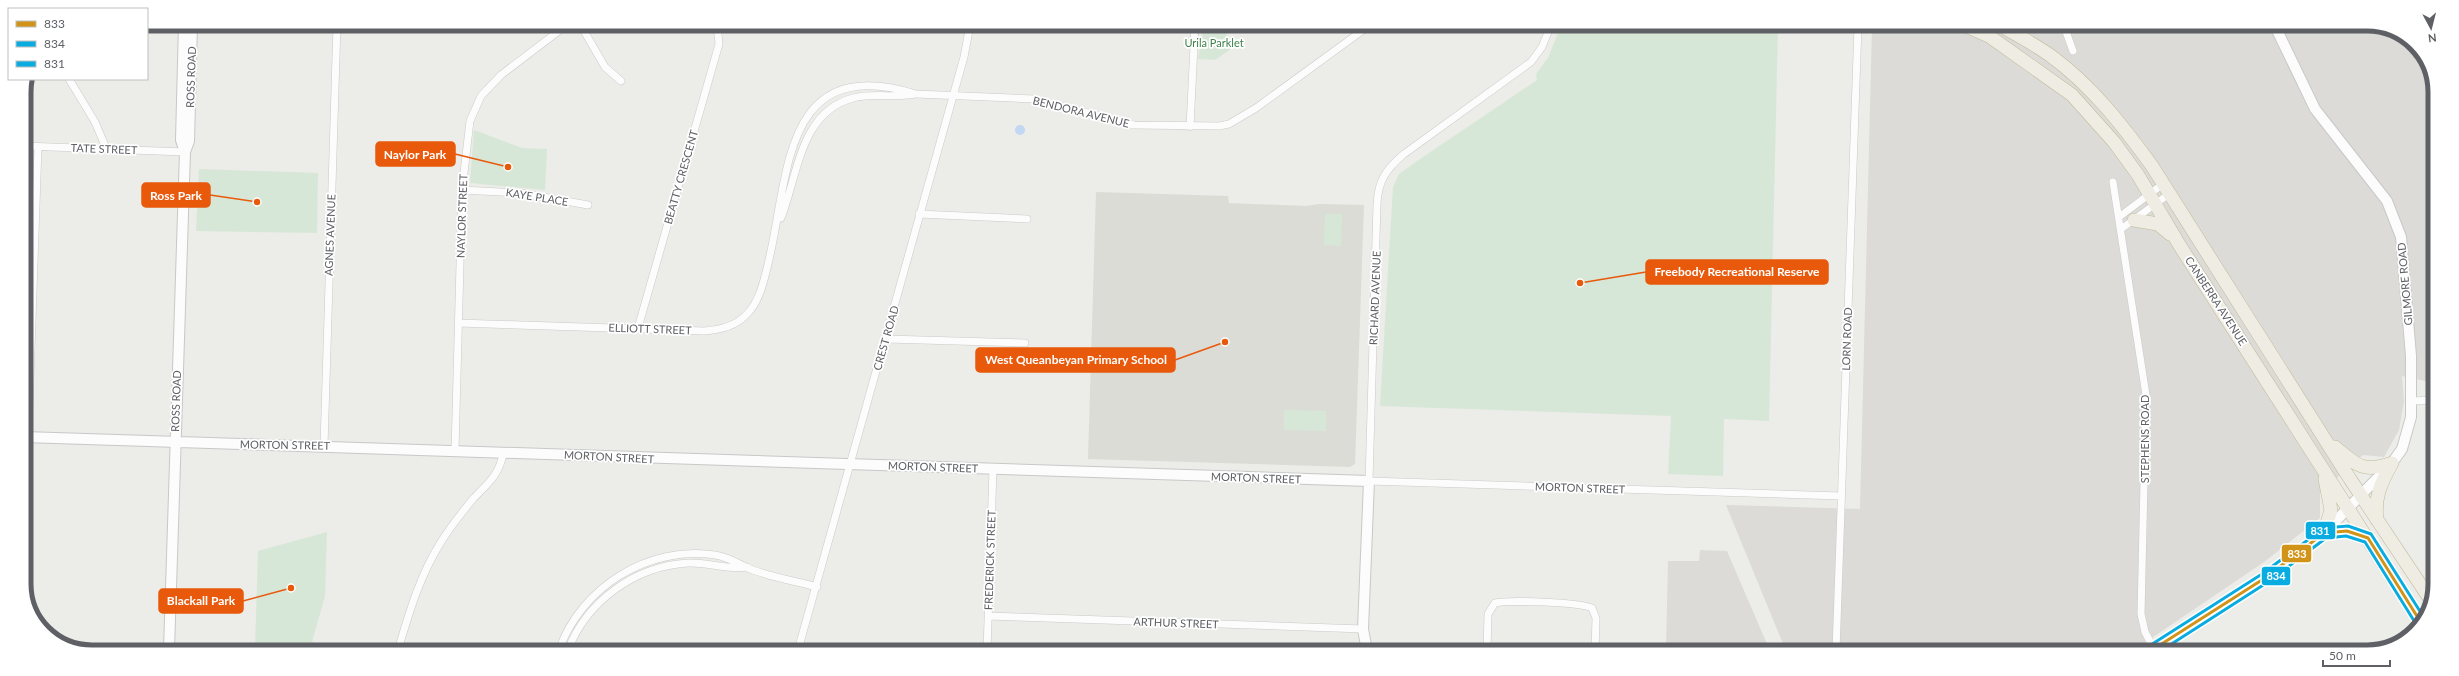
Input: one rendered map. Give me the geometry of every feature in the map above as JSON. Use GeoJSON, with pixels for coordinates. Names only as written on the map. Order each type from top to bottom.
{"type":"FeatureCollection","features":[{"type":"Feature","properties":{"kind":"highway","name":"CANBERRA AVENUE"},"geometry":{"type":"LineString","coordinates":[[1989,31],[2076,99],[2114,142],[2153,199],[2180,246],[2349,508],[2360,533],[2385,566],[2418,618]]}},
{"type":"Feature","properties":{"kind":"highway","name":"CANBERRA AVENUE"},"geometry":{"type":"LineString","coordinates":[[2010,31],[2050,56],[2086,87],[2117,118],[2166,189],[2247,313],[2377,520],[2427,594]]}},
{"type":"Feature","properties":{"kind":"highway"},"geometry":{"type":"LineString","coordinates":[[2134,220],[2158,224],[2180,246]]}},
{"type":"Feature","properties":{"kind":"highway"},"geometry":{"type":"LineString","coordinates":[[2324,437],[2360,467],[2370,469],[2392,463]]}},
{"type":"Feature","properties":{"kind":"highway"},"geometry":{"type":"LineString","coordinates":[[2314,454],[2331,502],[2330,518],[2324,533],[2360,533]]}},
{"type":"Feature","properties":{"kind":"highway"},"geometry":{"type":"LineString","coordinates":[[2377,520],[2375,507],[2378,490],[2392,463]]}},
{"type":"Feature","properties":{"kind":"street","name":"ROSS ROAD"},"geometry":{"type":"LineString","coordinates":[[169,645],[174,442],[185,152],[182,140],[184,31]]}},
{"type":"Feature","properties":{"kind":"street","name":"ROSS ROAD"},"geometry":{"type":"LineString","coordinates":[[185,152],[189,141],[192,31]]}},
{"type":"Feature","properties":{"kind":"street","name":"AGNES AVENUE"},"geometry":{"type":"LineString","coordinates":[[324,446],[336,31]]}},
{"type":"Feature","properties":{"kind":"street","name":"NAYLOR STREET"},"geometry":{"type":"LineString","coordinates":[[455,451],[462,190],[470,121],[481,96],[501,75],[559,31]]}},
{"type":"Feature","properties":{"kind":"street"},"geometry":{"type":"LineString","coordinates":[[584,31],[605,67],[622,81]]}},
{"type":"Feature","properties":{"kind":"street","name":"BEATTY CRESCENT"},"geometry":{"type":"LineString","coordinates":[[638,328],[718,44],[718,31]]}},
{"type":"Feature","properties":{"kind":"street","name":"CREST ROAD"},"geometry":{"type":"LineString","coordinates":[[799,645],[953,97],[969,31]]}},
{"type":"Feature","properties":{"kind":"street"},"geometry":{"type":"LineString","coordinates":[[1190,127],[1195,31]]}},
{"type":"Feature","properties":{"kind":"street","name":"BENDORA AVENUE"},"geometry":{"type":"LineString","coordinates":[[953,97],[1034,99],[1134,125],[1190,127],[1218,126],[1242,117],[1362,31]]}},
{"type":"Feature","properties":{"kind":"street","name":"RICHARD AVENUE"},"geometry":{"type":"LineString","coordinates":[[1366,645],[1363,629],[1377,204],[1380,182],[1390,165],[1531,62],[1542,47],[1549,31]]}},
{"type":"Feature","properties":{"kind":"street","name":"LORN ROAD"},"geometry":{"type":"LineString","coordinates":[[1836,645],[1858,31]]}},
{"type":"Feature","properties":{"kind":"street"},"geometry":{"type":"LineString","coordinates":[[2066,31],[2073,51]]}},
{"type":"Feature","properties":{"kind":"street","name":"GILMORE ROAD"},"geometry":{"type":"LineString","coordinates":[[2159,645],[2286,563],[2324,533],[2392,463],[2402,449],[2408,432],[2412,401],[2401,237],[2387,201],[2315,109],[2277,31]]}},
{"type":"Feature","properties":{"kind":"street"},"geometry":{"type":"LineString","coordinates":[[70,80],[96,122],[106,148]]}},
{"type":"Feature","properties":{"kind":"street","name":"ELLIOTT STREET"},"geometry":{"type":"LineString","coordinates":[[777,230],[783,187],[797,132],[818,104],[839,91],[861,86],[889,87],[916,94],[953,97]]}},
{"type":"Feature","properties":{"kind":"street","name":"ELLIOTT STREET"},"geometry":{"type":"LineString","coordinates":[[458,324],[716,331],[726,328],[746,316],[755,305],[764,281],[777,230],[807,137],[822,115],[842,102],[855,97],[899,97],[916,94]]}},
{"type":"Feature","properties":{"kind":"street","name":"TATE STREET"},"geometry":{"type":"LineString","coordinates":[[31,146],[185,152]]}},
{"type":"Feature","properties":{"kind":"street"},"geometry":{"type":"LineString","coordinates":[[31,316],[38,147]]}},
{"type":"Feature","properties":{"kind":"street","name":"STEPHENS ROAD"},"geometry":{"type":"LineString","coordinates":[[2113,182],[2146,395],[2141,614],[2149,645]]}},
{"type":"Feature","properties":{"kind":"street"},"geometry":{"type":"LineString","coordinates":[[2119,217],[2153,199],[2166,189]]}},
{"type":"Feature","properties":{"kind":"street"},"geometry":{"type":"LineString","coordinates":[[2121,230],[2134,220],[2153,199],[2166,189]]}},
{"type":"Feature","properties":{"kind":"street","name":"KAYE PLACE"},"geometry":{"type":"LineString","coordinates":[[462,190],[521,193],[588,205]]}},
{"type":"Feature","properties":{"kind":"street"},"geometry":{"type":"LineString","coordinates":[[919,214],[1027,219]]}},
{"type":"Feature","properties":{"kind":"street"},"geometry":{"type":"LineString","coordinates":[[886,339],[1025,343]]}},
{"type":"Feature","properties":{"kind":"street"},"geometry":{"type":"LineString","coordinates":[[2412,401],[2428,400]]}},
{"type":"Feature","properties":{"kind":"street","name":"MORTON STREET"},"geometry":{"type":"LineString","coordinates":[[31,437],[1841,496]]}},
{"type":"Feature","properties":{"kind":"street"},"geometry":{"type":"LineString","coordinates":[[400,645],[414,597],[432,558],[453,524],[496,475],[501,465],[503,453]]}},
{"type":"Feature","properties":{"kind":"street","name":"FREDERICK STREET"},"geometry":{"type":"LineString","coordinates":[[987,645],[993,469]]}},
{"type":"Feature","properties":{"kind":"street"},"geometry":{"type":"LineString","coordinates":[[560,645],[566,631],[589,600],[610,582],[635,567],[668,556],[696,554],[730,558],[746,567],[816,587]]}},
{"type":"Feature","properties":{"kind":"street"},"geometry":{"type":"LineString","coordinates":[[571,645],[580,627],[600,602],[615,589],[642,573],[663,567],[688,563],[708,563],[737,568],[746,567]]}},
{"type":"Feature","properties":{"kind":"street"},"geometry":{"type":"LineString","coordinates":[[1487,645],[1489,610],[1495,603],[1507,602],[1578,605],[1592,608],[1596,618],[1595,645]]}},
{"type":"Feature","properties":{"kind":"street","name":"ARTHUR STREET"},"geometry":{"type":"LineString","coordinates":[[988,616],[1363,629]]}},
{"type":"Feature","properties":{"kind":"shaded area"},"geometry":{"type":"Polygon","coordinates":[[[1872,31],[2367,31],[2382,33],[2401,41],[2420,62],[2425,73],[2428,88],[2428,382],[2402,376],[2404,401],[2399,430],[2384,457],[2363,455],[2320,493],[2320,518],[2264,562],[2141,645],[1784,645],[1726,505],[1860,509],[1872,31]]]}},
{"type":"Feature","properties":{"kind":"shaded area"},"geometry":{"type":"Polygon","coordinates":[[[1096,192],[1228,196],[1229,203],[1305,206],[1320,204],[1364,205],[1355,464],[1350,467],[1088,459],[1096,192]]]}},
{"type":"Feature","properties":{"kind":"shaded area"},"geometry":{"type":"Polygon","coordinates":[[[1700,550],[1727,551],[1767,645],[1666,645],[1668,561],[1699,561],[1700,550]]]}},
{"type":"Feature","properties":{"kind":"green space","name":"Urila Parklet"},"geometry":{"type":"Polygon","coordinates":[[[1203,31],[1224,31],[1235,46],[1215,60],[1198,59],[1203,31]]]}},
{"type":"Feature","properties":{"kind":"green space"},"geometry":{"type":"Polygon","coordinates":[[[1559,31],[1778,31],[1769,421],[1724,419],[1723,476],[1668,474],[1671,416],[1380,406],[1393,187],[1399,174],[1537,80],[1536,74],[1548,58],[1559,31]]]}},
{"type":"Feature","properties":{"kind":"green space"},"geometry":{"type":"Polygon","coordinates":[[[474,130],[522,148],[547,149],[545,190],[470,183],[474,130]]]}},
{"type":"Feature","properties":{"kind":"green space"},"geometry":{"type":"Polygon","coordinates":[[[199,169],[318,173],[317,233],[196,231],[199,169]]]}},
{"type":"Feature","properties":{"kind":"green space"},"geometry":{"type":"Polygon","coordinates":[[[1325,214],[1342,214],[1341,246],[1324,245],[1325,214]]]}},
{"type":"Feature","properties":{"kind":"green space"},"geometry":{"type":"Polygon","coordinates":[[[1284,410],[1326,411],[1326,431],[1284,430],[1284,410]]]}},
{"type":"Feature","properties":{"kind":"green space"},"geometry":{"type":"Polygon","coordinates":[[[327,532],[325,596],[312,642],[322,645],[255,645],[258,551],[327,532]]]}},
{"type":"Feature","properties":{"kind":"water"},"geometry":{"type":"Polygon","coordinates":[[[1018,125],[1022,125],[1025,130],[1022,135],[1018,135],[1015,132],[1015,128],[1018,125]]]}},
{"type":"Feature","properties":{"kind":"transit line","name":"831"},"geometry":{"type":"LineString","coordinates":[[2151,645],[2262,574],[2324,528],[2348,526],[2371,534],[2421,613]]}},
{"type":"Feature","properties":{"kind":"transit line","name":"833"},"geometry":{"type":"LineString","coordinates":[[2160,645],[2265,578],[2324,533],[2347,531],[2368,538],[2418,618]]}},
{"type":"Feature","properties":{"kind":"transit line","name":"834"},"geometry":{"type":"LineString","coordinates":[[2170,645],[2268,582],[2326,538],[2346,536],[2365,542],[2415,622]]}},
{"type":"Feature","properties":{"kind":"place","name":"Naylor Park"},"geometry":{"type":"Point","coordinates":[508,167]}},
{"type":"Feature","properties":{"kind":"place","name":"Ross Park"},"geometry":{"type":"Point","coordinates":[257,202]}},
{"type":"Feature","properties":{"kind":"place","name":"Freebody Recreational Reserve"},"geometry":{"type":"Point","coordinates":[1580,283]}},
{"type":"Feature","properties":{"kind":"place","name":"West Queanbeyan Primary School"},"geometry":{"type":"Point","coordinates":[1225,342]}},
{"type":"Feature","properties":{"kind":"place","name":"Blackall Park"},"geometry":{"type":"Point","coordinates":[291,588]}}]}
